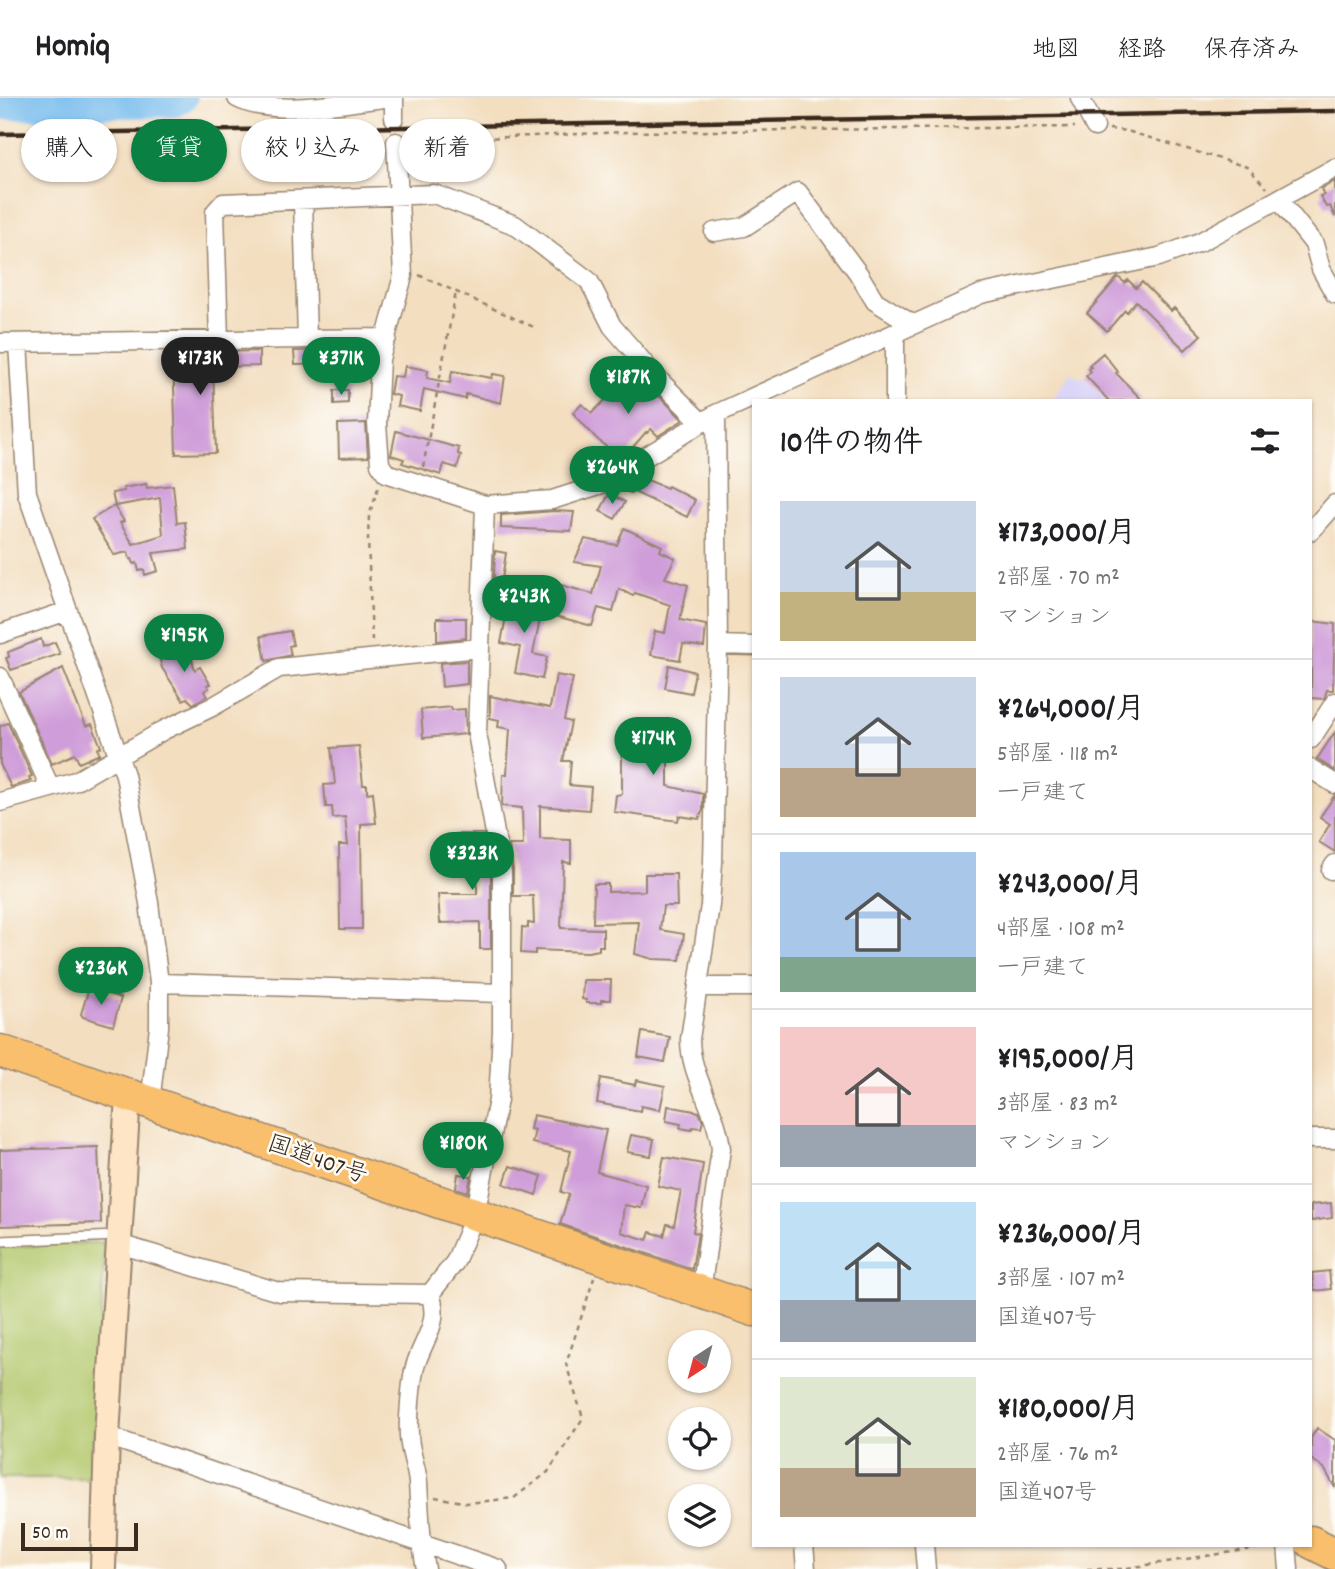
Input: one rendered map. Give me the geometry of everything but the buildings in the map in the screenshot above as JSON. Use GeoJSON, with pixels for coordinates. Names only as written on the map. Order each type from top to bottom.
{"type":"FeatureCollection","features":[{"type":"Feature","properties":{"kind":"highway","name":"国道407号"},"geometry":{"type":"LineString","coordinates":[[0,1051],[752,1309]]}},
{"type":"Feature","properties":{"kind":"highway"},"geometry":{"type":"LineString","coordinates":[[1312,1542],[1335,1554]]}},
{"type":"Feature","properties":{"kind":"street"},"geometry":{"type":"LineString","coordinates":[[237,98],[248,103],[275,107],[314,107],[383,98]]}},
{"type":"Feature","properties":{"kind":"street"},"geometry":{"type":"LineString","coordinates":[[394,98],[394,118]]}},
{"type":"Feature","properties":{"kind":"street"},"geometry":{"type":"LineString","coordinates":[[1080,98],[1095,127]]}},
{"type":"Feature","properties":{"kind":"street"},"geometry":{"type":"LineString","coordinates":[[396,142],[403,268],[380,359],[377,424],[380,464],[386,473],[485,505],[552,500],[600,485],[709,419],[752,399]]}},
{"type":"Feature","properties":{"kind":"street"},"geometry":{"type":"LineString","coordinates":[[753,399],[981,294],[1159,257],[1183,249],[1335,168]]}},
{"type":"Feature","properties":{"kind":"street"},"geometry":{"type":"LineString","coordinates":[[714,232],[744,227],[798,192],[875,301],[912,324]]}},
{"type":"Feature","properties":{"kind":"street"},"geometry":{"type":"LineString","coordinates":[[219,340],[215,212],[223,203],[434,194],[515,225],[589,281],[612,326],[656,377],[709,419],[718,645],[710,905],[690,1039],[690,1056],[719,1128],[721,1149],[701,1292]]}},
{"type":"Feature","properties":{"kind":"street"},"geometry":{"type":"LineString","coordinates":[[1279,200],[1314,244],[1321,270],[1335,294]]}},
{"type":"Feature","properties":{"kind":"street"},"geometry":{"type":"LineString","coordinates":[[303,201],[307,339]]}},
{"type":"Feature","properties":{"kind":"street"},"geometry":{"type":"LineString","coordinates":[[895,334],[895,399]]}},
{"type":"Feature","properties":{"kind":"street"},"geometry":{"type":"LineString","coordinates":[[103,1569],[107,1436],[119,1240],[139,1099],[159,1027],[159,982],[125,775],[27,493],[9,343],[387,338]]}},
{"type":"Feature","properties":{"kind":"street"},"geometry":{"type":"LineString","coordinates":[[1312,530],[1335,504]]}},
{"type":"Feature","properties":{"kind":"street"},"geometry":{"type":"LineString","coordinates":[[430,1294],[454,1262],[475,1215],[498,1100],[502,993],[502,872],[477,733],[485,505]]}},
{"type":"Feature","properties":{"kind":"street"},"geometry":{"type":"LineString","coordinates":[[0,634],[67,611]]}},
{"type":"Feature","properties":{"kind":"street"},"geometry":{"type":"LineString","coordinates":[[718,645],[752,646]]}},
{"type":"Feature","properties":{"kind":"street"},"geometry":{"type":"LineString","coordinates":[[0,802],[76,781],[117,755],[212,707],[279,668],[479,648]]}},
{"type":"Feature","properties":{"kind":"street"},"geometry":{"type":"LineString","coordinates":[[0,677],[50,787]]}},
{"type":"Feature","properties":{"kind":"street"},"geometry":{"type":"LineString","coordinates":[[1312,737],[1335,702]]}},
{"type":"Feature","properties":{"kind":"street"},"geometry":{"type":"LineString","coordinates":[[1312,770],[1335,785]]}},
{"type":"Feature","properties":{"kind":"street"},"geometry":{"type":"LineString","coordinates":[[159,982],[502,993]]}},
{"type":"Feature","properties":{"kind":"street"},"geometry":{"type":"LineString","coordinates":[[699,987],[752,987]]}},
{"type":"Feature","properties":{"kind":"street"},"geometry":{"type":"LineString","coordinates":[[1312,1139],[1335,1139]]}},
{"type":"Feature","properties":{"kind":"street"},"geometry":{"type":"LineString","coordinates":[[119,1240],[278,1292],[430,1294]]}},
{"type":"Feature","properties":{"kind":"street"},"geometry":{"type":"LineString","coordinates":[[426,1569],[420,1543],[418,1480],[409,1436],[413,1372],[420,1351],[431,1332],[435,1305],[430,1294]]}},
{"type":"Feature","properties":{"kind":"street"},"geometry":{"type":"LineString","coordinates":[[107,1436],[498,1569]]}},
{"type":"Feature","properties":{"kind":"street"},"geometry":{"type":"LineString","coordinates":[[804,1547],[806,1569]]}},
{"type":"Feature","properties":{"kind":"street"},"geometry":{"type":"LineString","coordinates":[[923,1547],[926,1569]]}},
{"type":"Feature","properties":{"kind":"street"},"geometry":{"type":"LineString","coordinates":[[1287,1547],[1289,1569]]}},
{"type":"Feature","properties":{"kind":"lane"},"geometry":{"type":"LineString","coordinates":[[0,1241],[119,1240]]}},
{"type":"Feature","properties":{"kind":"path"},"geometry":{"type":"LineString","coordinates":[[396,142],[626,132],[1095,127],[1127,131],[1247,167],[1279,200]]}},
{"type":"Feature","properties":{"kind":"path"},"geometry":{"type":"LineString","coordinates":[[403,268],[536,328]]}},
{"type":"Feature","properties":{"kind":"path"},"geometry":{"type":"LineString","coordinates":[[420,484],[456,292]]}},
{"type":"Feature","properties":{"kind":"path"},"geometry":{"type":"LineString","coordinates":[[373,659],[369,516],[379,484],[386,473]]}},
{"type":"Feature","properties":{"kind":"path"},"geometry":{"type":"LineString","coordinates":[[418,1494],[468,1503],[513,1498],[548,1472],[583,1418],[566,1364],[600,1257]]}},
{"type":"Feature","properties":{"kind":"path"},"geometry":{"type":"LineString","coordinates":[[1087,1569],[1121,1569],[1265,1547]]}},
{"type":"Feature","properties":{"kind":"shaded area"},"geometry":{"type":"Polygon","coordinates":[[[1071,372],[1077,377],[1085,377],[1106,399],[1053,399],[1071,372]]]}},
{"type":"Feature","properties":{"kind":"green space"},"geometry":{"type":"Polygon","coordinates":[[[105,1242],[94,1478],[0,1478],[0,1247],[105,1242]]]}},
{"type":"Feature","properties":{"kind":"waterway"},"geometry":{"type":"LineString","coordinates":[[0,106],[175,103],[183,98]]}},
{"type":"Feature","properties":{"kind":"railway"},"geometry":{"type":"LineString","coordinates":[[0,134],[1335,111]]}}]}
